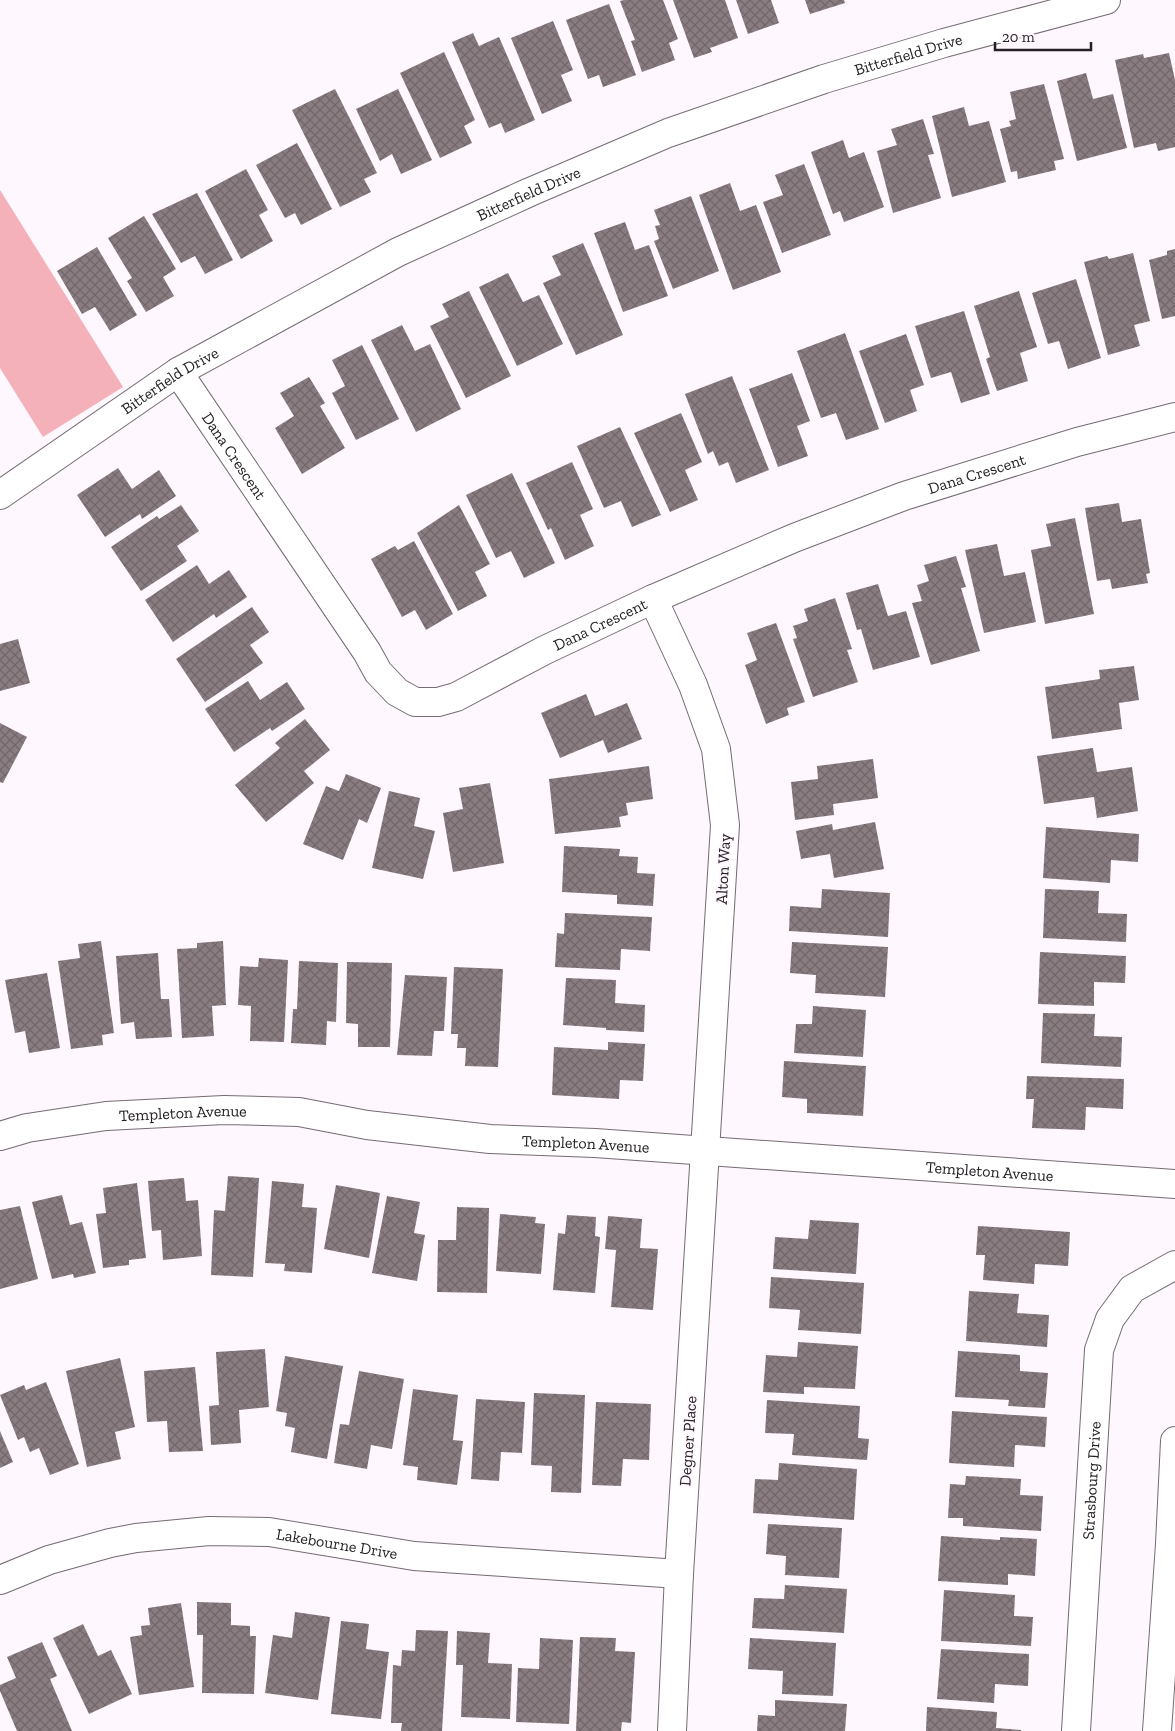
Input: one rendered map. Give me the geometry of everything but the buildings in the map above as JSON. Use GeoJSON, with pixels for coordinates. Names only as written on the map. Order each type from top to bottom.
{"type":"FeatureCollection","features":[{"type":"Feature","properties":{"kind":"street","name":"Bitterfield Drive"},"geometry":{"type":"LineString","coordinates":[[0,494],[178,372],[398,252],[530,192],[668,133],[824,79],[944,43],[1106,0]]}},
{"type":"Feature","properties":{"kind":"street","name":"Dana Crescent"},"geometry":{"type":"LineString","coordinates":[[178,372],[367,652],[378,672],[397,692],[415,702],[438,702],[456,697],[545,650],[652,600],[794,538],[904,496],[1077,442],[1175,419]]}},
{"type":"Feature","properties":{"kind":"street","name":"Alton Way"},"geometry":{"type":"LineString","coordinates":[[652,600],[693,684],[716,749],[725,825],[706,1152]]}},
{"type":"Feature","properties":{"kind":"street","name":"Templeton Avenue"},"geometry":{"type":"LineString","coordinates":[[0,1136],[27,1128],[106,1116],[224,1110],[299,1112],[367,1124],[490,1139],[595,1143],[1175,1184]]}},
{"type":"Feature","properties":{"kind":"street","name":"Degner Place"},"geometry":{"type":"LineString","coordinates":[[672,1731],[679,1574],[706,1152]]}},
{"type":"Feature","properties":{"kind":"street","name":"Strasbourg Drive"},"geometry":{"type":"LineString","coordinates":[[1076,1731],[1099,1350],[1110,1319],[1132,1289],[1175,1265]]}},
{"type":"Feature","properties":{"kind":"street"},"geometry":{"type":"LineString","coordinates":[[1157,1731],[1170,1554],[1175,1441]]}},
{"type":"Feature","properties":{"kind":"street","name":"Lakebourne Drive"},"geometry":{"type":"LineString","coordinates":[[0,1580],[49,1560],[110,1543],[136,1538],[209,1531],[269,1532],[414,1556],[679,1574]]}},
{"type":"Feature","properties":{"kind":"shaded area"},"geometry":{"type":"Polygon","coordinates":[[[0,190],[123,387],[43,437],[0,368],[0,190]]]}}]}
